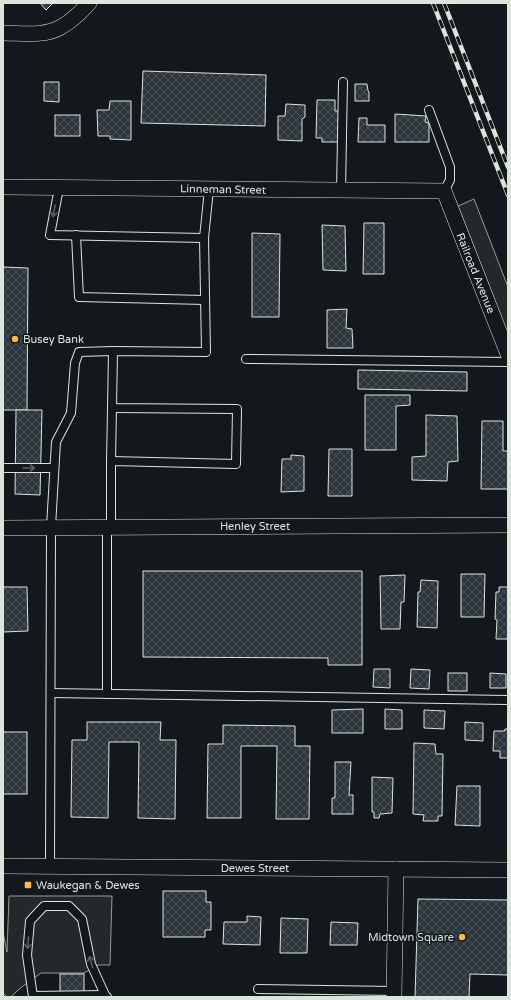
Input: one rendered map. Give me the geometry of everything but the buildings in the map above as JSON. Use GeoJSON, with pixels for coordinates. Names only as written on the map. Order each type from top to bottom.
{"type":"FeatureCollection","features":[{"type":"Feature","properties":{"kind":"street"},"geometry":{"type":"LineString","coordinates":[[3,33],[45,33],[60,28],[74,18],[89,3]]}},
{"type":"Feature","properties":{"kind":"street","name":"Linneman Street"},"geometry":{"type":"LineString","coordinates":[[3,187],[444,191]]}},
{"type":"Feature","properties":{"kind":"street","name":"Railroad Avenue"},"geometry":{"type":"LineString","coordinates":[[444,191],[508,354]]}},
{"type":"Feature","properties":{"kind":"street","name":"Henley Street"},"geometry":{"type":"LineString","coordinates":[[3,528],[508,525]]}},
{"type":"Feature","properties":{"kind":"street","name":"Dewes Street"},"geometry":{"type":"LineString","coordinates":[[3,866],[508,870]]}},
{"type":"Feature","properties":{"kind":"street"},"geometry":{"type":"LineString","coordinates":[[394,994],[396,869]]}},
{"type":"Feature","properties":{"kind":"lane"},"geometry":{"type":"LineString","coordinates":[[341,191],[342,82]]}},
{"type":"Feature","properties":{"kind":"lane"},"geometry":{"type":"LineString","coordinates":[[429,110],[450,167],[450,180],[444,191]]}},
{"type":"Feature","properties":{"kind":"lane"},"geometry":{"type":"LineString","coordinates":[[59,188],[50,235],[204,238]]}},
{"type":"Feature","properties":{"kind":"lane"},"geometry":{"type":"LineString","coordinates":[[50,867],[51,527],[56,442],[71,413],[75,363],[79,352],[206,352],[204,238],[209,189]]}},
{"type":"Feature","properties":{"kind":"lane"},"geometry":{"type":"LineString","coordinates":[[76,235],[79,297],[205,300]]}},
{"type":"Feature","properties":{"kind":"lane"},"geometry":{"type":"LineString","coordinates":[[106,694],[113,351]]}},
{"type":"Feature","properties":{"kind":"lane"},"geometry":{"type":"LineString","coordinates":[[246,358],[508,362]]}},
{"type":"Feature","properties":{"kind":"lane"},"geometry":{"type":"LineString","coordinates":[[110,461],[236,464],[237,409],[112,408]]}},
{"type":"Feature","properties":{"kind":"lane"},"geometry":{"type":"LineString","coordinates":[[3,468],[54,468]]}},
{"type":"Feature","properties":{"kind":"lane"},"geometry":{"type":"LineString","coordinates":[[51,693],[508,700]]}},
{"type":"Feature","properties":{"kind":"lane"},"geometry":{"type":"LineString","coordinates":[[44,906],[69,906],[82,919],[91,964],[106,996],[33,996],[27,955],[30,921],[44,906]]}},
{"type":"Feature","properties":{"kind":"lane"},"geometry":{"type":"LineString","coordinates":[[258,989],[321,994],[394,994]]}},
{"type":"Feature","properties":{"kind":"shaded area"},"geometry":{"type":"Polygon","coordinates":[[[474,199],[508,287],[508,334],[458,206],[474,199]]]}},
{"type":"Feature","properties":{"kind":"shaded area"},"geometry":{"type":"Polygon","coordinates":[[[9,896],[112,896],[110,965],[98,965],[84,973],[41,973],[19,989],[11,997],[7,997],[3,993],[3,932],[7,952],[9,896]]]}},
{"type":"Feature","properties":{"kind":"railway"},"geometry":{"type":"LineString","coordinates":[[433,3],[508,195]]}},
{"type":"Feature","properties":{"kind":"railway"},"geometry":{"type":"LineString","coordinates":[[444,3],[508,167]]}},
{"type":"Feature","properties":{"kind":"place","name":"Busey Bank"},"geometry":{"type":"Point","coordinates":[15,339]}},
{"type":"Feature","properties":{"kind":"place","name":"Waukegan & Dewes"},"geometry":{"type":"Point","coordinates":[28,885]}},
{"type":"Feature","properties":{"kind":"place","name":"Midtown Square"},"geometry":{"type":"Point","coordinates":[462,937]}}]}
